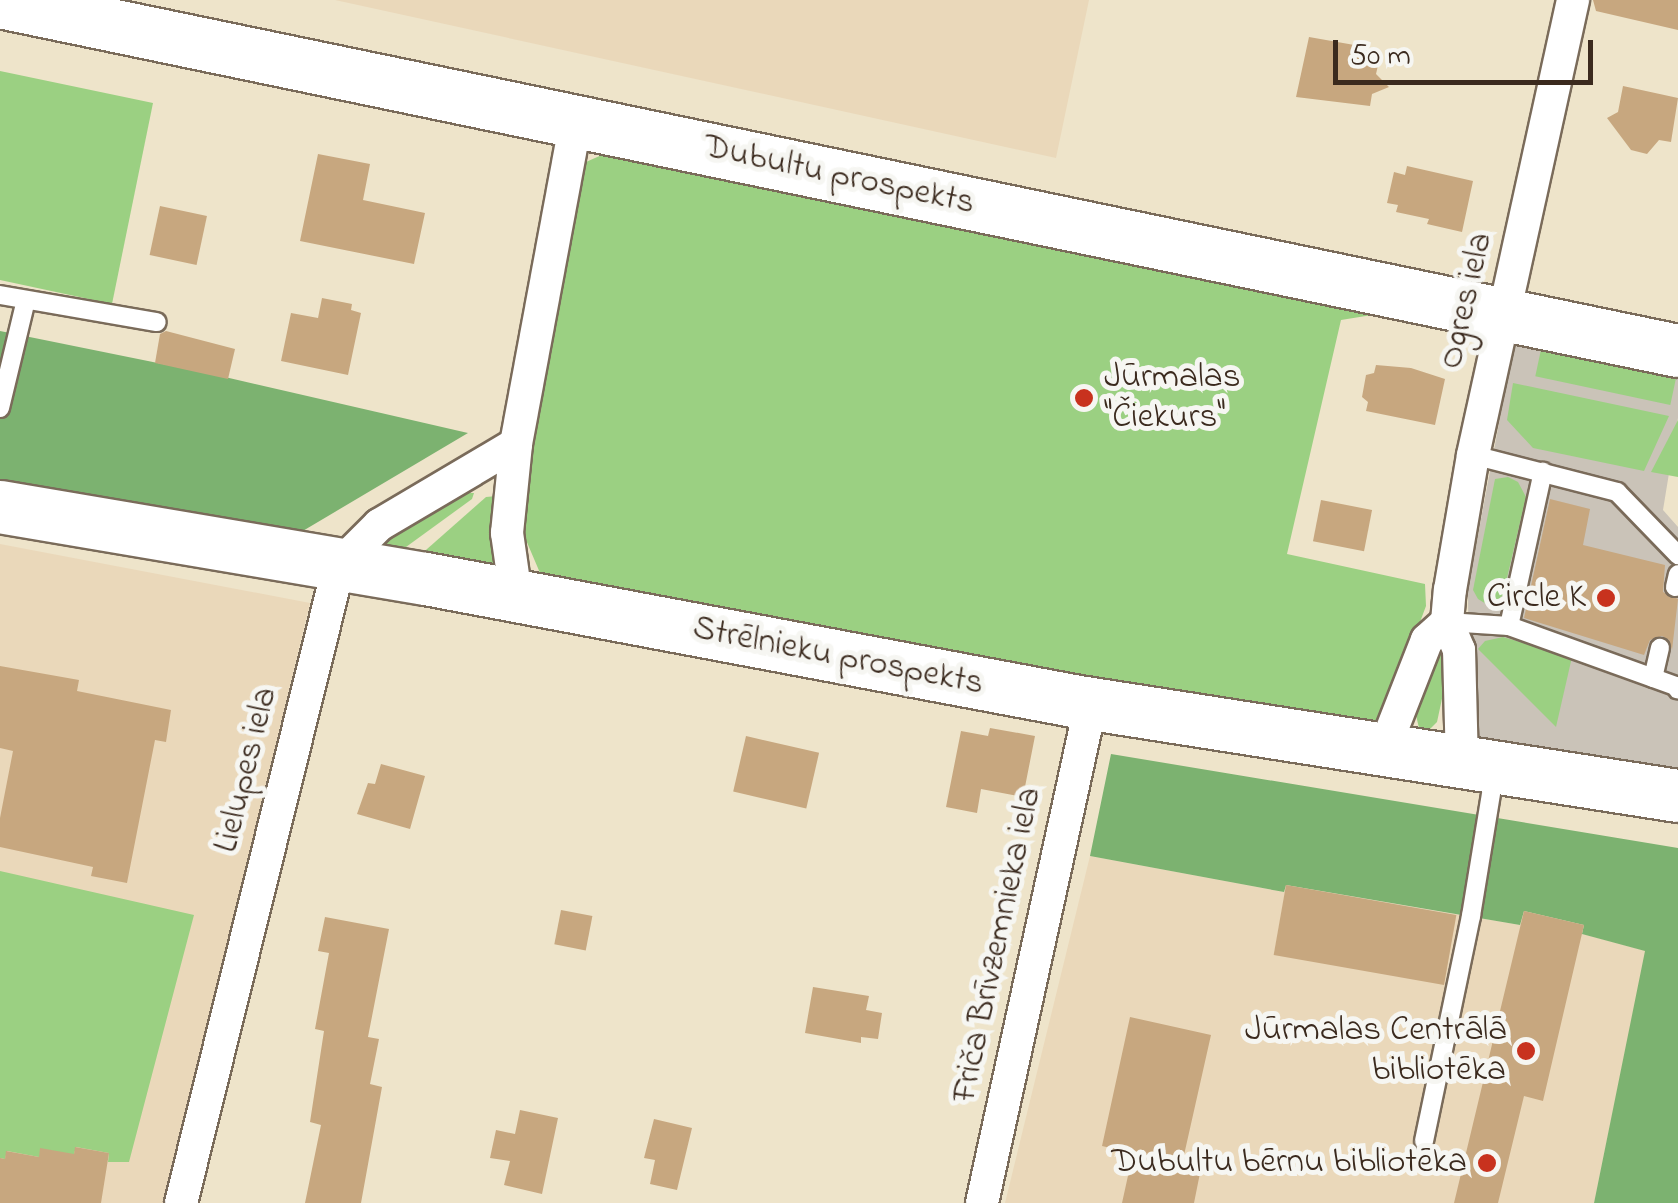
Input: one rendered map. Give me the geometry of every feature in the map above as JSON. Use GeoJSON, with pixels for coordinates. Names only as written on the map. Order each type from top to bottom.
{"type":"FeatureCollection","features":[{"type":"Feature","properties":{"kind":"main road","name":"Dubultu prospekts"},"geometry":{"type":"LineString","coordinates":[[0,2],[90,10],[576,121],[1678,351]]}},
{"type":"Feature","properties":{"kind":"main road","name":"Strēlnieku prospekts"},"geometry":{"type":"LineString","coordinates":[[0,508],[516,596],[1091,703],[1678,796]]}},
{"type":"Feature","properties":{"kind":"street","name":"Ogres iela"},"geometry":{"type":"LineString","coordinates":[[1478,767],[1458,650],[1447,622],[1473,455],[1573,0]]}},
{"type":"Feature","properties":{"kind":"street"},"geometry":{"type":"LineString","coordinates":[[516,596],[507,532],[516,444],[576,121]]}},
{"type":"Feature","properties":{"kind":"street"},"geometry":{"type":"LineString","coordinates":[[339,565],[379,525],[516,444]]}},
{"type":"Feature","properties":{"kind":"street","name":"Lielupes iela"},"geometry":{"type":"LineString","coordinates":[[181,1203],[339,565]]}},
{"type":"Feature","properties":{"kind":"street","name":"Ogres iela"},"geometry":{"type":"LineString","coordinates":[[1383,752],[1428,640],[1447,622]]}},
{"type":"Feature","properties":{"kind":"street","name":"Friča Brīvzemnieka iela"},"geometry":{"type":"LineString","coordinates":[[982,1203],[1091,703]]}},
{"type":"Feature","properties":{"kind":"lane"},"geometry":{"type":"LineString","coordinates":[[0,295],[157,322]]}},
{"type":"Feature","properties":{"kind":"lane"},"geometry":{"type":"LineString","coordinates":[[0,408],[26,300]]}},
{"type":"Feature","properties":{"kind":"lane"},"geometry":{"type":"LineString","coordinates":[[1473,455],[1618,492],[1678,555]]}},
{"type":"Feature","properties":{"kind":"lane"},"geometry":{"type":"LineString","coordinates":[[1509,626],[1543,472]]}},
{"type":"Feature","properties":{"kind":"lane"},"geometry":{"type":"LineString","coordinates":[[1447,622],[1509,626],[1677,686]]}},
{"type":"Feature","properties":{"kind":"lane"},"geometry":{"type":"LineString","coordinates":[[1653,678],[1660,648]]}},
{"type":"Feature","properties":{"kind":"lane"},"geometry":{"type":"LineString","coordinates":[[1424,1141],[1471,916],[1478,767]]}},
{"type":"Feature","properties":{"kind":"shaded area"},"geometry":{"type":"Polygon","coordinates":[[[335,0],[1089,0],[1056,158],[335,0]]]}},
{"type":"Feature","properties":{"kind":"shaded area"},"geometry":{"type":"Polygon","coordinates":[[[1516,333],[1678,369],[1678,418],[1663,510],[1678,527],[1678,778],[1477,744],[1469,730],[1468,588],[1516,333]]]}},
{"type":"Feature","properties":{"kind":"shaded area"},"geometry":{"type":"Polygon","coordinates":[[[0,544],[310,603],[164,1203],[0,1203],[0,544]]]}},
{"type":"Feature","properties":{"kind":"shaded area"},"geometry":{"type":"Polygon","coordinates":[[[1090,856],[1284,892],[1285,885],[1520,925],[1524,911],[1584,925],[1583,934],[1646,951],[1594,1203],[1005,1203],[1090,856]]]}},
{"type":"Feature","properties":{"kind":"green space"},"geometry":{"type":"Polygon","coordinates":[[[0,71],[153,103],[112,304],[0,280],[0,71]]]}},
{"type":"Feature","properties":{"kind":"green space"},"geometry":{"type":"Polygon","coordinates":[[[613,150],[1478,335],[1372,315],[1341,320],[1287,554],[1425,584],[1426,606],[1384,718],[1360,733],[546,587],[523,533],[529,465],[586,162],[613,150]]]}},
{"type":"Feature","properties":{"kind":"green space"},"geometry":{"type":"Polygon","coordinates":[[[0,331],[212,374],[468,433],[296,535],[0,482],[0,331]]]}},
{"type":"Feature","properties":{"kind":"green space"},"geometry":{"type":"Polygon","coordinates":[[[1543,340],[1678,369],[1670,405],[1535,376],[1543,340]]]}},
{"type":"Feature","properties":{"kind":"green space"},"geometry":{"type":"Polygon","coordinates":[[[1513,383],[1669,416],[1644,471],[1533,448],[1507,420],[1513,383]]]}},
{"type":"Feature","properties":{"kind":"green space"},"geometry":{"type":"Polygon","coordinates":[[[1678,420],[1678,477],[1651,472],[1678,420]]]}},
{"type":"Feature","properties":{"kind":"green space"},"geometry":{"type":"Polygon","coordinates":[[[1508,477],[1518,482],[1526,497],[1503,595],[1491,607],[1478,599],[1473,590],[1495,479],[1508,477]]]}},
{"type":"Feature","properties":{"kind":"green space"},"geometry":{"type":"Polygon","coordinates":[[[474,493],[472,499],[395,555],[383,552],[389,536],[474,493]]]}},
{"type":"Feature","properties":{"kind":"green space"},"geometry":{"type":"Polygon","coordinates":[[[497,496],[497,566],[418,557],[486,497],[497,496]]]}},
{"type":"Feature","properties":{"kind":"green space"},"geometry":{"type":"Polygon","coordinates":[[[1503,637],[1572,657],[1556,727],[1478,649],[1485,641],[1503,637]]]}},
{"type":"Feature","properties":{"kind":"green space"},"geometry":{"type":"Polygon","coordinates":[[[1434,645],[1452,652],[1437,722],[1428,731],[1419,728],[1415,711],[1434,645]]]}},
{"type":"Feature","properties":{"kind":"green space"},"geometry":{"type":"Polygon","coordinates":[[[1111,754],[1678,848],[1678,1203],[1594,1203],[1645,951],[1582,934],[1584,925],[1524,911],[1520,925],[1286,885],[1284,892],[1090,856],[1111,754]]]}},
{"type":"Feature","properties":{"kind":"green space"},"geometry":{"type":"Polygon","coordinates":[[[0,871],[194,915],[129,1162],[108,1162],[109,1153],[76,1147],[74,1154],[39,1157],[7,1151],[5,1159],[0,1158],[0,871]]]}},
{"type":"Feature","properties":{"kind":"building"},"geometry":{"type":"Polygon","coordinates":[[[1593,0],[1678,0],[1678,30],[1596,11],[1593,0]]]}},
{"type":"Feature","properties":{"kind":"building"},"geometry":{"type":"Polygon","coordinates":[[[1309,37],[1360,46],[1357,57],[1379,61],[1376,74],[1389,87],[1372,94],[1370,106],[1296,97],[1309,37]]]}},
{"type":"Feature","properties":{"kind":"building"},"geometry":{"type":"Polygon","coordinates":[[[1623,86],[1678,98],[1671,142],[1659,140],[1647,154],[1631,150],[1607,118],[1618,112],[1623,86]]]}},
{"type":"Feature","properties":{"kind":"building"},"geometry":{"type":"Polygon","coordinates":[[[318,154],[370,164],[363,200],[425,213],[414,264],[300,241],[318,154]]]}},
{"type":"Feature","properties":{"kind":"building"},"geometry":{"type":"Polygon","coordinates":[[[1407,166],[1473,181],[1462,232],[1427,224],[1429,219],[1396,212],[1398,205],[1387,203],[1394,172],[1405,175],[1407,166]]]}},
{"type":"Feature","properties":{"kind":"building"},"geometry":{"type":"Polygon","coordinates":[[[160,206],[207,216],[197,265],[150,255],[160,206]]]}},
{"type":"Feature","properties":{"kind":"building"},"geometry":{"type":"Polygon","coordinates":[[[322,298],[352,304],[351,310],[361,313],[348,375],[281,361],[291,313],[318,318],[322,298]]]}},
{"type":"Feature","properties":{"kind":"building"},"geometry":{"type":"Polygon","coordinates":[[[166,331],[235,349],[228,379],[155,363],[160,334],[166,331]]]}},
{"type":"Feature","properties":{"kind":"building"},"geometry":{"type":"Polygon","coordinates":[[[1376,365],[1411,368],[1445,379],[1435,425],[1366,411],[1368,402],[1362,397],[1366,375],[1374,373],[1376,365]]]}},
{"type":"Feature","properties":{"kind":"building"},"geometry":{"type":"Polygon","coordinates":[[[1550,499],[1590,509],[1583,545],[1665,565],[1663,592],[1678,599],[1672,650],[1669,640],[1662,636],[1650,640],[1644,655],[1524,618],[1550,499]]]}},
{"type":"Feature","properties":{"kind":"building"},"geometry":{"type":"Polygon","coordinates":[[[1321,500],[1372,510],[1364,551],[1313,541],[1321,500]]]}},
{"type":"Feature","properties":{"kind":"building"},"geometry":{"type":"Polygon","coordinates":[[[0,666],[79,680],[77,691],[171,710],[166,742],[155,740],[127,883],[91,876],[93,867],[0,847],[0,818],[13,751],[0,748],[0,666]]]}},
{"type":"Feature","properties":{"kind":"building"},"geometry":{"type":"Polygon","coordinates":[[[990,728],[1035,736],[1023,797],[981,789],[977,813],[946,807],[961,731],[988,736],[990,728]]]}},
{"type":"Feature","properties":{"kind":"building"},"geometry":{"type":"Polygon","coordinates":[[[746,736],[819,753],[806,808],[733,792],[746,736]]]}},
{"type":"Feature","properties":{"kind":"building"},"geometry":{"type":"Polygon","coordinates":[[[381,764],[425,776],[410,829],[357,814],[368,783],[375,784],[381,764]]]}},
{"type":"Feature","properties":{"kind":"building"},"geometry":{"type":"Polygon","coordinates":[[[1286,885],[1456,915],[1444,985],[1274,955],[1286,885]]]}},
{"type":"Feature","properties":{"kind":"building"},"geometry":{"type":"Polygon","coordinates":[[[561,910],[592,916],[586,950],[554,944],[561,910]]]}},
{"type":"Feature","properties":{"kind":"building","name":"Jūrmalas Centrālā bibliotēka"},"geometry":{"type":"Polygon","coordinates":[[[1524,911],[1584,925],[1543,1101],[1524,1096],[1498,1203],[1454,1203],[1524,911]]]}},
{"type":"Feature","properties":{"kind":"building"},"geometry":{"type":"Polygon","coordinates":[[[325,917],[389,929],[368,1037],[379,1039],[370,1084],[382,1087],[361,1203],[305,1203],[321,1125],[310,1122],[324,1031],[315,1029],[329,953],[318,951],[325,917]]]}},
{"type":"Feature","properties":{"kind":"building"},"geometry":{"type":"Polygon","coordinates":[[[813,987],[869,996],[866,1010],[882,1013],[878,1039],[861,1037],[861,1043],[805,1033],[813,987]]]}},
{"type":"Feature","properties":{"kind":"building"},"geometry":{"type":"Polygon","coordinates":[[[1130,1017],[1211,1035],[1182,1164],[1201,1168],[1194,1203],[1122,1203],[1133,1153],[1102,1146],[1130,1017]]]}},
{"type":"Feature","properties":{"kind":"building"},"geometry":{"type":"Polygon","coordinates":[[[520,1110],[558,1118],[542,1194],[504,1185],[510,1161],[490,1158],[496,1130],[515,1134],[520,1110]]]}},
{"type":"Feature","properties":{"kind":"building"},"geometry":{"type":"Polygon","coordinates":[[[654,1119],[692,1128],[677,1190],[650,1184],[655,1160],[644,1158],[654,1119]]]}},
{"type":"Feature","properties":{"kind":"building"},"geometry":{"type":"Polygon","coordinates":[[[75,1147],[109,1153],[101,1203],[0,1203],[0,1158],[5,1159],[6,1151],[39,1157],[40,1148],[74,1154],[75,1147]]]}},
{"type":"Feature","properties":{"kind":"place","name":"Jūrmalas \"Čiekurs\""},"geometry":{"type":"Point","coordinates":[1084,398]}},
{"type":"Feature","properties":{"kind":"place","name":"Circle K"},"geometry":{"type":"Point","coordinates":[1606,598]}},
{"type":"Feature","properties":{"kind":"place","name":"Jūrmalas Centrālā bibliotēka"},"geometry":{"type":"Point","coordinates":[1526,1051]}},
{"type":"Feature","properties":{"kind":"place","name":"Dubultu bērnu bibliotēka"},"geometry":{"type":"Point","coordinates":[1487,1163]}}]}
